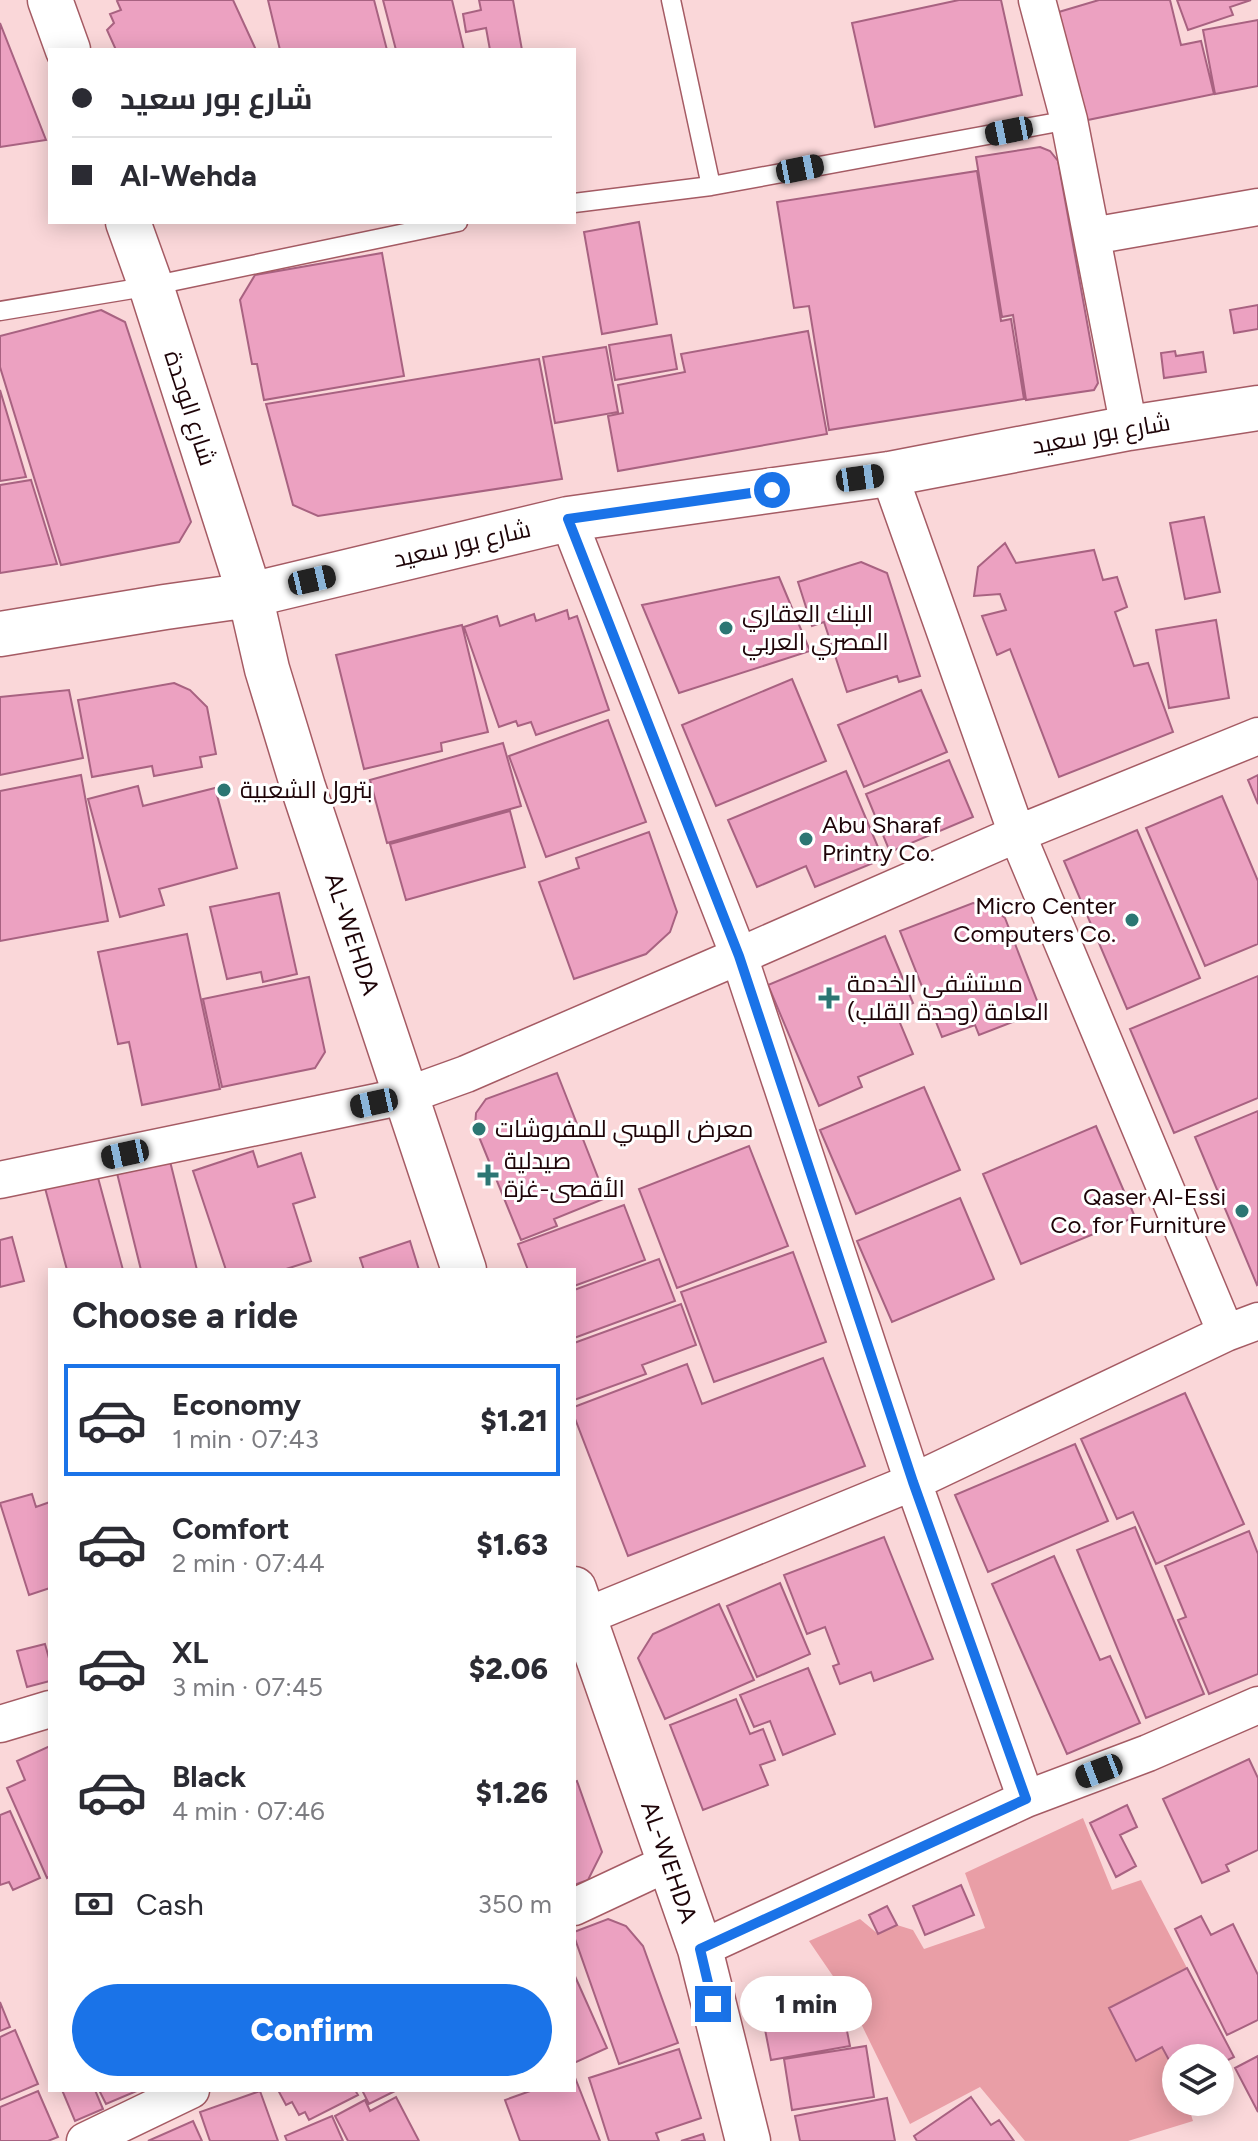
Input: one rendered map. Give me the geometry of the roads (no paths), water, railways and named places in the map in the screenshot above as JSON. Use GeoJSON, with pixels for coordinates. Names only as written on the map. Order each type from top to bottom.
{"type":"FeatureCollection","features":[{"type":"Feature","properties":{"kind":"main road"},"geometry":{"type":"LineString","coordinates":[[50,0],[67,48]]}},
{"type":"Feature","properties":{"kind":"main road","name":"شارع الوحدة"},"geometry":{"type":"LineString","coordinates":[[129,224],[250,595]]}},
{"type":"Feature","properties":{"kind":"main road","name":"شارع بور سعيد"},"geometry":{"type":"LineString","coordinates":[[0,634],[250,595],[568,519],[889,474],[1129,428],[1258,408]]}},
{"type":"Feature","properties":{"kind":"main road","name":"AL-WEHDA"},"geometry":{"type":"LineString","coordinates":[[250,595],[267,669],[303,787],[463,1268]]}},
{"type":"Feature","properties":{"kind":"main road","name":"AL-WEHDA"},"geometry":{"type":"LineString","coordinates":[[579,1603],[700,1949],[748,2141]]}},
{"type":"Feature","properties":{"kind":"street"},"geometry":{"type":"LineString","coordinates":[[1037,0],[1069,120],[1129,428]]}},
{"type":"Feature","properties":{"kind":"street"},"geometry":{"type":"LineString","coordinates":[[1092,236],[1258,207]]}},
{"type":"Feature","properties":{"kind":"street"},"geometry":{"type":"LineString","coordinates":[[579,1603],[913,1482],[1242,1327],[1017,834],[889,474]]}},
{"type":"Feature","properties":{"kind":"street"},"geometry":{"type":"LineString","coordinates":[[568,519],[739,956],[913,1482],[1026,1799]]}},
{"type":"Feature","properties":{"kind":"street"},"geometry":{"type":"LineString","coordinates":[[0,1180],[405,1096],[466,1074],[1017,834],[1258,736]]}},
{"type":"Feature","properties":{"kind":"street"},"geometry":{"type":"LineString","coordinates":[[700,1949],[1026,1799],[1148,1753],[1258,1705]]}},
{"type":"Feature","properties":{"kind":"street"},"geometry":{"type":"LineString","coordinates":[[0,1724],[48,1710]]}},
{"type":"Feature","properties":{"kind":"street"},"geometry":{"type":"LineString","coordinates":[[576,1906],[670,1862]]}},
{"type":"Feature","properties":{"kind":"street"},"geometry":{"type":"LineString","coordinates":[[85,2141],[187,2092]]}},
{"type":"Feature","properties":{"kind":"lane"},"geometry":{"type":"LineString","coordinates":[[671,0],[711,186]]}},
{"type":"Feature","properties":{"kind":"lane"},"geometry":{"type":"LineString","coordinates":[[576,203],[711,186],[1069,120]]}},
{"type":"Feature","properties":{"kind":"lane"},"geometry":{"type":"LineString","coordinates":[[0,311],[151,286],[448,224]]}},
{"type":"Feature","properties":{"kind":"place","name":"البنك العقاري المصري العربي"},"geometry":{"type":"Point","coordinates":[726,628]}},
{"type":"Feature","properties":{"kind":"place","name":"بترول الشعبية"},"geometry":{"type":"Point","coordinates":[224,790]}},
{"type":"Feature","properties":{"kind":"place","name":"Abu Sharaf Printry Co."},"geometry":{"type":"Point","coordinates":[806,839]}},
{"type":"Feature","properties":{"kind":"place","name":"Micro Center Computers Co."},"geometry":{"type":"Point","coordinates":[1132,920]}},
{"type":"Feature","properties":{"kind":"place","name":"مستشفى الخدمة العامة (وحدة القلب)"},"geometry":{"type":"Point","coordinates":[829,998]}},
{"type":"Feature","properties":{"kind":"place","name":"معرض الهسي للمفروشات"},"geometry":{"type":"Point","coordinates":[479,1129]}},
{"type":"Feature","properties":{"kind":"place","name":"صيدلية الأقصى-غزة"},"geometry":{"type":"Point","coordinates":[488,1175]}},
{"type":"Feature","properties":{"kind":"place","name":"Qaser Al-Essi Co. for Furniture"},"geometry":{"type":"Point","coordinates":[1242,1211]}}]}
